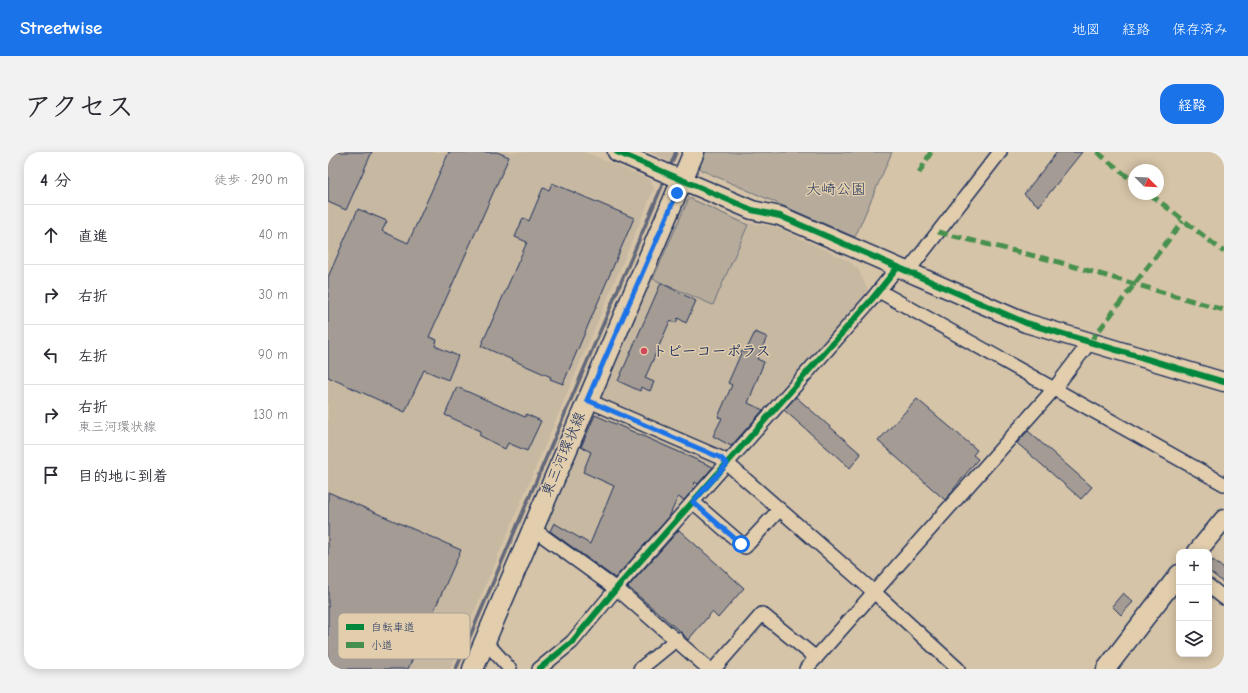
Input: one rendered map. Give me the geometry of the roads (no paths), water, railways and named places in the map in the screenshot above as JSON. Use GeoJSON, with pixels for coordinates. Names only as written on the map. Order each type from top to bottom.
{"type":"FeatureCollection","features":[{"type":"Feature","properties":{"kind":"main road","name":"東三河環状線"},"geometry":{"type":"LineString","coordinates":[[473,669],[694,152]]}},
{"type":"Feature","properties":{"kind":"street"},"geometry":{"type":"LineString","coordinates":[[617,152],[752,210],[780,216],[1026,323],[1224,382]]}},
{"type":"Feature","properties":{"kind":"street"},"geometry":{"type":"LineString","coordinates":[[539,669],[572,642],[878,291],[903,269],[1000,152]]}},
{"type":"Feature","properties":{"kind":"street"},"geometry":{"type":"LineString","coordinates":[[878,291],[1224,484]]}},
{"type":"Feature","properties":{"kind":"street"},"geometry":{"type":"LineString","coordinates":[[806,669],[1054,389],[1090,342]]}},
{"type":"Feature","properties":{"kind":"street"},"geometry":{"type":"LineString","coordinates":[[587,400],[721,458],[874,592],[958,669]]}},
{"type":"Feature","properties":{"kind":"street"},"geometry":{"type":"LineString","coordinates":[[693,502],[745,547],[779,510]]}},
{"type":"Feature","properties":{"kind":"street"},"geometry":{"type":"LineString","coordinates":[[1199,549],[1224,519]]}},
{"type":"Feature","properties":{"kind":"street"},"geometry":{"type":"LineString","coordinates":[[532,528],[616,590],[676,639],[709,669]]}},
{"type":"Feature","properties":{"kind":"street"},"geometry":{"type":"LineString","coordinates":[[1106,669],[1176,578]]}},
{"type":"Feature","properties":{"kind":"street"},"geometry":{"type":"LineString","coordinates":[[1212,588],[1224,598]]}},
{"type":"Feature","properties":{"kind":"street"},"geometry":{"type":"LineString","coordinates":[[714,669],[762,614],[816,658]]}},
{"type":"Feature","properties":{"kind":"street"},"geometry":{"type":"LineString","coordinates":[[640,669],[676,639]]}},
{"type":"Feature","properties":{"kind":"street"},"geometry":{"type":"LineString","coordinates":[[485,641],[510,669]]}},
{"type":"Feature","properties":{"kind":"waterway"},"geometry":{"type":"LineString","coordinates":[[669,169],[676,152]]}},
{"type":"Feature","properties":{"kind":"waterway"},"geometry":{"type":"LineString","coordinates":[[470,636],[665,179]]}},
{"type":"Feature","properties":{"kind":"waterway"},"geometry":{"type":"LineString","coordinates":[[456,669],[460,659]]}},
{"type":"Feature","properties":{"kind":"place","name":"トピーコーポラス"},"geometry":{"type":"Point","coordinates":[644,351]}},
{"type":"Feature","properties":{"kind":"park label","name":"大崎公園"},"geometry":{"type":"Point","coordinates":[836,189]}}]}
